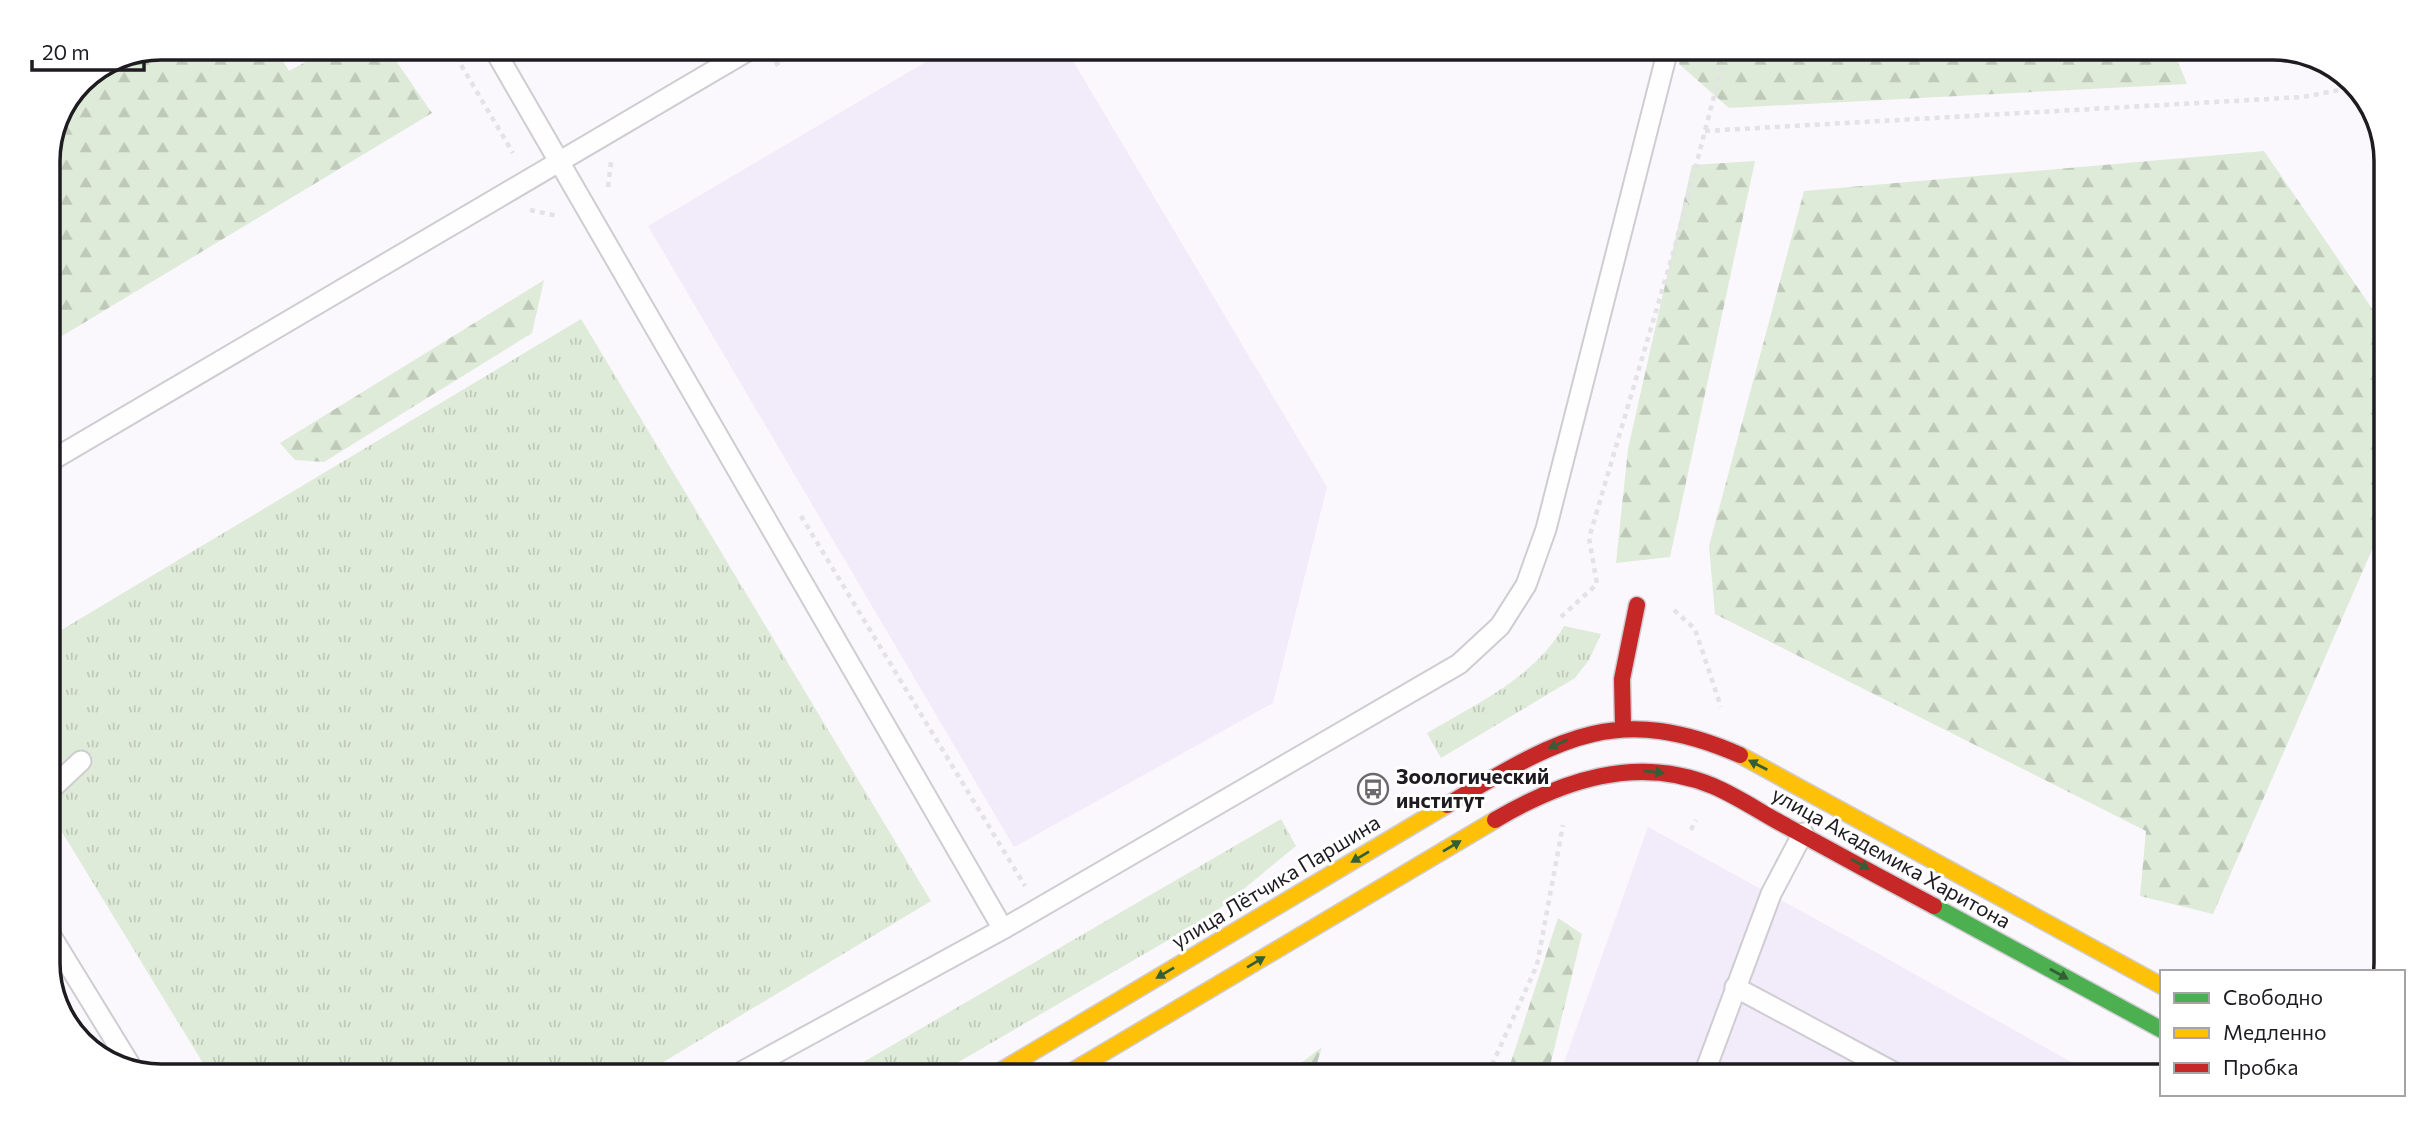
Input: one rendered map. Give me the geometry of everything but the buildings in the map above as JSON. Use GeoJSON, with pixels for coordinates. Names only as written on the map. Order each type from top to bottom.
{"type":"FeatureCollection","features":[{"type":"Feature","properties":{"kind":"street"},"geometry":{"type":"LineString","coordinates":[[1623,726],[1622,679],[1637,605]]}},
{"type":"Feature","properties":{"kind":"street","name":"улица Академика Харитона"},"geometry":{"type":"LineString","coordinates":[[1623,726],[1673,731],[1729,751],[1824,799],[2160,985]]}},
{"type":"Feature","properties":{"kind":"street","name":"улица Лётчика Паршина"},"geometry":{"type":"LineString","coordinates":[[1012,1064],[1534,754],[1574,736],[1623,726]]}},
{"type":"Feature","properties":{"kind":"street","name":"улица Академика Харитона"},"geometry":{"type":"LineString","coordinates":[[1084,1064],[1537,795],[1586,777],[1628,769],[1670,774],[1712,786],[2160,1029]]}},
{"type":"Feature","properties":{"kind":"lane"},"geometry":{"type":"LineString","coordinates":[[500,60],[1003,929]]}},
{"type":"Feature","properties":{"kind":"lane"},"geometry":{"type":"LineString","coordinates":[[60,455],[732,60]]}},
{"type":"Feature","properties":{"kind":"lane"},"geometry":{"type":"LineString","coordinates":[[754,1064],[1003,929],[1459,664],[1500,626],[1526,585],[1546,529],[1665,60]]}},
{"type":"Feature","properties":{"kind":"lane"},"geometry":{"type":"LineString","coordinates":[[60,780],[80,761]]}},
{"type":"Feature","properties":{"kind":"lane"},"geometry":{"type":"LineString","coordinates":[[1708,1064],[1771,894],[1803,833]]}},
{"type":"Feature","properties":{"kind":"lane"},"geometry":{"type":"LineString","coordinates":[[60,951],[126,1058]]}},
{"type":"Feature","properties":{"kind":"lane"},"geometry":{"type":"LineString","coordinates":[[1735,986],[1879,1064]]}},
{"type":"Feature","properties":{"kind":"path"},"geometry":{"type":"LineString","coordinates":[[458,60],[513,153]]}},
{"type":"Feature","properties":{"kind":"path"},"geometry":{"type":"LineString","coordinates":[[1597,584],[1590,538],[1674,250],[1723,60]]}},
{"type":"Feature","properties":{"kind":"path"},"geometry":{"type":"LineString","coordinates":[[1705,131],[2303,97],[2344,89]]}},
{"type":"Feature","properties":{"kind":"path"},"geometry":{"type":"LineString","coordinates":[[598,140],[613,164],[606,194]]}},
{"type":"Feature","properties":{"kind":"path"},"geometry":{"type":"LineString","coordinates":[[800,515],[1038,908]]}},
{"type":"Feature","properties":{"kind":"path"},"geometry":{"type":"LineString","coordinates":[[1597,584],[1609,587]]}},
{"type":"Feature","properties":{"kind":"path"},"geometry":{"type":"LineString","coordinates":[[1561,617],[1597,584]]}},
{"type":"Feature","properties":{"kind":"path"},"geometry":{"type":"LineString","coordinates":[[1669,605],[1695,629],[1724,715]]}},
{"type":"Feature","properties":{"kind":"path"},"geometry":{"type":"LineString","coordinates":[[1492,1064],[1537,965],[1564,821]]}},
{"type":"Feature","properties":{"kind":"shaded area"},"geometry":{"type":"Polygon","coordinates":[[[929,60],[1072,60],[1327,487],[1273,703],[1014,847],[648,226],[929,60]]]}},
{"type":"Feature","properties":{"kind":"shaded area"},"geometry":{"type":"Polygon","coordinates":[[[1648,827],[2075,1064],[1564,1064],[1648,827]]]}},
{"type":"Feature","properties":{"kind":"green space"},"geometry":{"type":"Polygon","coordinates":[[[282,60],[289,71],[309,60],[395,60],[432,113],[60,337],[60,153],[63,134],[76,104],[104,76],[140,61],[282,60]]]}},
{"type":"Feature","properties":{"kind":"green space"},"geometry":{"type":"Polygon","coordinates":[[[1680,60],[2177,60],[2187,84],[1729,108],[1679,64],[1680,60]]]}},
{"type":"Feature","properties":{"kind":"green space"},"geometry":{"type":"Polygon","coordinates":[[[2264,151],[2373,310],[2373,546],[2213,914],[2140,896],[2146,831],[1715,614],[1709,546],[1804,191],[2264,151]]]}},
{"type":"Feature","properties":{"kind":"green space"},"geometry":{"type":"Polygon","coordinates":[[[1755,161],[1670,557],[1616,563],[1628,449],[1692,165],[1755,161]]]}},
{"type":"Feature","properties":{"kind":"green space"},"geometry":{"type":"Polygon","coordinates":[[[544,280],[532,333],[324,462],[295,460],[280,443],[544,280]]]}},
{"type":"Feature","properties":{"kind":"green space"},"geometry":{"type":"Polygon","coordinates":[[[581,319],[931,901],[660,1064],[204,1064],[60,829],[60,631],[581,319]]]}},
{"type":"Feature","properties":{"kind":"green space"},"geometry":{"type":"Polygon","coordinates":[[[1564,626],[1601,634],[1589,660],[1575,678],[1441,758],[1427,733],[1521,675],[1552,644],[1564,626]]]}},
{"type":"Feature","properties":{"kind":"green space"},"geometry":{"type":"Polygon","coordinates":[[[1281,819],[1296,846],[1213,914],[955,1064],[860,1064],[1281,819]]]}},
{"type":"Feature","properties":{"kind":"green space"},"geometry":{"type":"Polygon","coordinates":[[[1558,918],[1582,934],[1550,1064],[1510,1064],[1558,918]]]}},
{"type":"Feature","properties":{"kind":"green space"},"geometry":{"type":"Polygon","coordinates":[[[1322,1047],[1317,1064],[1300,1064],[1322,1047]]]}},
{"type":"Feature","properties":{"kind":"traffic: fast"},"geometry":{"type":"LineString","coordinates":[[1934,906],[2160,1029]]}},
{"type":"Feature","properties":{"kind":"traffic: slow"},"geometry":{"type":"LineString","coordinates":[[1740,755],[2160,985]]}},
{"type":"Feature","properties":{"kind":"traffic: slow"},"geometry":{"type":"LineString","coordinates":[[1012,1064],[1447,805]]}},
{"type":"Feature","properties":{"kind":"traffic: slow"},"geometry":{"type":"LineString","coordinates":[[1084,1064],[1495,820]]}},
{"type":"Feature","properties":{"kind":"traffic: jam"},"geometry":{"type":"LineString","coordinates":[[1623,726],[1622,679],[1637,605]]}},
{"type":"Feature","properties":{"kind":"traffic: jam"},"geometry":{"type":"LineString","coordinates":[[1447,805],[1521,762],[1587,735],[1621,730],[1657,731],[1696,739],[1740,755]]}},
{"type":"Feature","properties":{"kind":"traffic: jam"},"geometry":{"type":"LineString","coordinates":[[1495,820],[1546,794],[1600,776],[1656,772],[1684,777],[1732,795],[1934,906]]}},
{"type":"Feature","properties":{"kind":"place","name":"Зоологический институт"},"geometry":{"type":"Point","coordinates":[1373,789]}}]}
